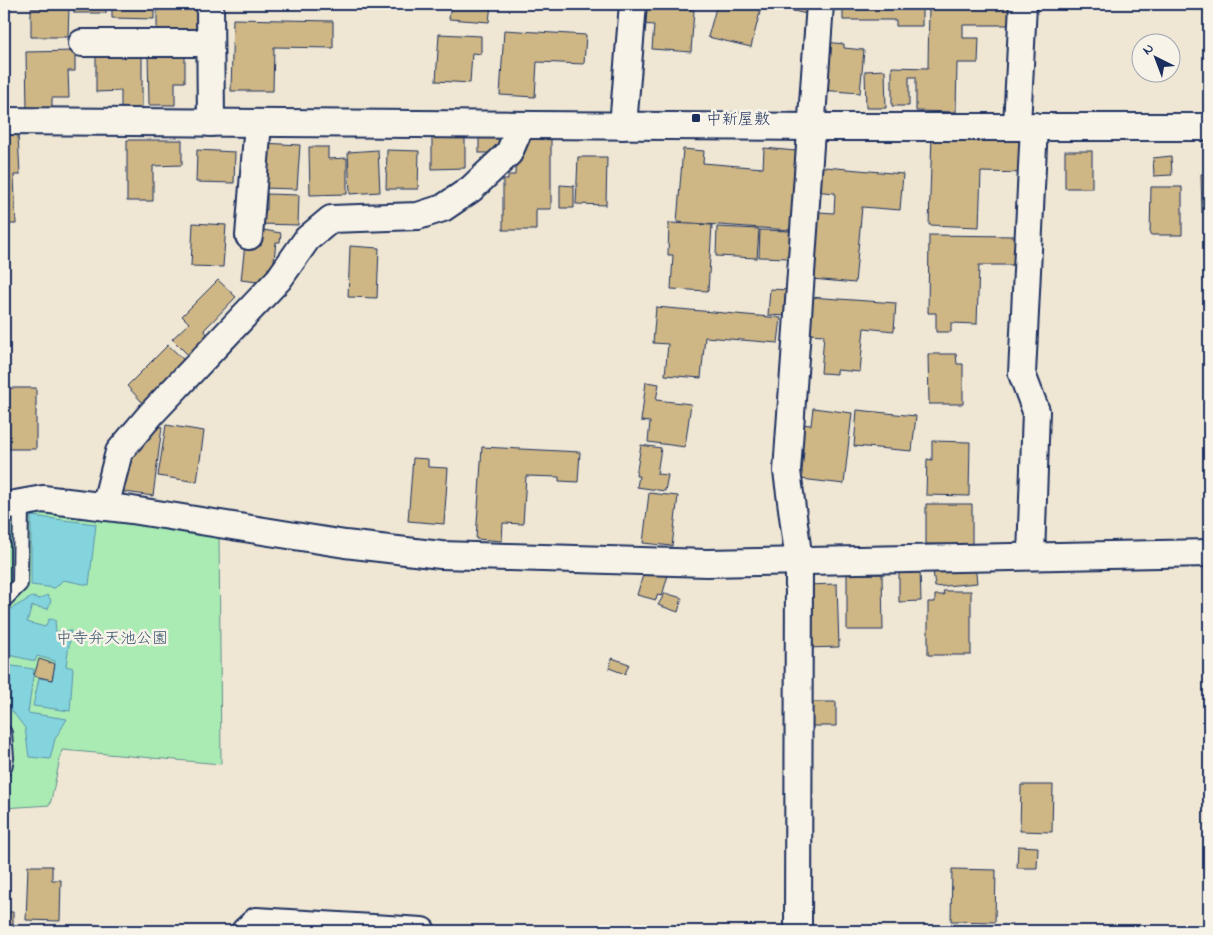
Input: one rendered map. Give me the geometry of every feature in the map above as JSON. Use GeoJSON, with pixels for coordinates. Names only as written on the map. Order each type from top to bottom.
{"type":"FeatureCollection","features":[{"type":"Feature","properties":{"kind":"street"},"geometry":{"type":"LineString","coordinates":[[210,4],[211,123]]}},
{"type":"Feature","properties":{"kind":"street"},"geometry":{"type":"LineString","coordinates":[[623,126],[632,4]]}},
{"type":"Feature","properties":{"kind":"street"},"geometry":{"type":"LineString","coordinates":[[798,931],[799,561],[787,471],[820,4]]}},
{"type":"Feature","properties":{"kind":"street"},"geometry":{"type":"LineString","coordinates":[[1023,4],[1025,126],[1022,374],[1036,411],[1031,556]]}},
{"type":"Feature","properties":{"kind":"street"},"geometry":{"type":"LineString","coordinates":[[82,43],[209,43]]}},
{"type":"Feature","properties":{"kind":"street"},"geometry":{"type":"LineString","coordinates":[[4,121],[812,128],[1025,126],[1209,128]]}},
{"type":"Feature","properties":{"kind":"street"},"geometry":{"type":"LineString","coordinates":[[249,236],[258,123]]}},
{"type":"Feature","properties":{"kind":"street"},"geometry":{"type":"LineString","coordinates":[[105,507],[119,452],[152,413],[279,280],[307,239],[331,218],[418,216],[443,208],[471,189],[509,153],[521,125]]}},
{"type":"Feature","properties":{"kind":"street"},"geometry":{"type":"LineString","coordinates":[[12,505],[43,499],[345,544],[441,555],[631,562],[799,561],[1209,553]]}},
{"type":"Feature","properties":{"kind":"street"},"geometry":{"type":"LineString","coordinates":[[245,931],[256,922],[422,931]]}},
{"type":"Feature","properties":{"kind":"lane"},"geometry":{"type":"LineString","coordinates":[[4,600],[20,584],[12,505]]}},
{"type":"Feature","properties":{"kind":"lane"},"geometry":{"type":"LineString","coordinates":[[4,733],[6,758],[4,768]]}},
{"type":"Feature","properties":{"kind":"green space","name":"中寺弁天池公園"},"geometry":{"type":"Polygon","coordinates":[[[41,504],[219,532],[221,764],[62,750],[50,805],[4,808],[4,511],[41,504]]]}},
{"type":"Feature","properties":{"kind":"water"},"geometry":{"type":"Polygon","coordinates":[[[31,516],[96,524],[89,585],[63,580],[55,588],[31,585],[31,516]]]}},
{"type":"Feature","properties":{"kind":"water"},"geometry":{"type":"Polygon","coordinates":[[[47,595],[51,600],[48,609],[32,606],[27,622],[45,627],[49,619],[55,620],[56,632],[71,631],[66,666],[73,668],[70,711],[33,706],[39,678],[52,680],[55,661],[37,656],[35,661],[9,655],[9,610],[32,597],[40,599],[47,595]]]}},
{"type":"Feature","properties":{"kind":"water"},"geometry":{"type":"Polygon","coordinates":[[[5,665],[34,669],[28,713],[67,719],[55,739],[50,759],[29,757],[25,728],[9,707],[11,692],[4,685],[5,665]]]}},
{"type":"Feature","properties":{"kind":"building"},"geometry":{"type":"Polygon","coordinates":[[[74,4],[106,4],[106,13],[74,13],[74,4]]]}},
{"type":"Feature","properties":{"kind":"building"},"geometry":{"type":"Polygon","coordinates":[[[112,4],[154,4],[154,19],[112,18],[112,4]]]}},
{"type":"Feature","properties":{"kind":"building"},"geometry":{"type":"Polygon","coordinates":[[[157,4],[207,4],[207,10],[196,10],[196,37],[157,37],[157,4]]]}},
{"type":"Feature","properties":{"kind":"building"},"geometry":{"type":"Polygon","coordinates":[[[451,4],[491,4],[489,22],[449,19],[451,4]]]}},
{"type":"Feature","properties":{"kind":"building"},"geometry":{"type":"Polygon","coordinates":[[[643,4],[662,4],[662,7],[694,10],[691,52],[652,49],[654,25],[641,24],[643,4]]]}},
{"type":"Feature","properties":{"kind":"building"},"geometry":{"type":"Polygon","coordinates":[[[717,4],[762,4],[751,47],[708,37],[717,4]]]}},
{"type":"Feature","properties":{"kind":"building"},"geometry":{"type":"Polygon","coordinates":[[[762,4],[809,4],[807,14],[762,4]]]}},
{"type":"Feature","properties":{"kind":"building"},"geometry":{"type":"Polygon","coordinates":[[[830,4],[922,4],[922,26],[896,26],[896,20],[843,20],[843,10],[830,10],[830,4]]]}},
{"type":"Feature","properties":{"kind":"building"},"geometry":{"type":"Polygon","coordinates":[[[929,4],[1011,4],[1011,25],[963,25],[963,38],[979,38],[978,63],[957,63],[956,112],[916,111],[916,77],[909,77],[909,106],[892,106],[892,67],[928,68],[929,4]]]}},
{"type":"Feature","properties":{"kind":"building"},"geometry":{"type":"Polygon","coordinates":[[[31,8],[69,8],[68,37],[31,37],[31,8]]]}},
{"type":"Feature","properties":{"kind":"building"},"geometry":{"type":"Polygon","coordinates":[[[233,19],[333,21],[333,48],[274,47],[273,91],[231,91],[233,19]]]}},
{"type":"Feature","properties":{"kind":"building"},"geometry":{"type":"Polygon","coordinates":[[[504,30],[586,35],[584,64],[537,62],[535,97],[500,95],[504,30]]]}},
{"type":"Feature","properties":{"kind":"building"},"geometry":{"type":"Polygon","coordinates":[[[439,34],[481,36],[481,54],[472,53],[470,83],[436,81],[439,34]]]}},
{"type":"Feature","properties":{"kind":"building"},"geometry":{"type":"Polygon","coordinates":[[[825,42],[844,44],[844,48],[864,50],[860,93],[820,90],[825,42]]]}},
{"type":"Feature","properties":{"kind":"building"},"geometry":{"type":"Polygon","coordinates":[[[142,50],[142,110],[121,110],[121,91],[96,92],[96,51],[142,50]]]}},
{"type":"Feature","properties":{"kind":"building"},"geometry":{"type":"Polygon","coordinates":[[[75,51],[75,71],[68,71],[69,98],[52,98],[52,112],[27,112],[26,52],[75,51]]]}},
{"type":"Feature","properties":{"kind":"building"},"geometry":{"type":"Polygon","coordinates":[[[185,52],[185,82],[175,82],[175,105],[149,105],[148,53],[185,52]]]}},
{"type":"Feature","properties":{"kind":"building"},"geometry":{"type":"Polygon","coordinates":[[[885,70],[886,108],[866,108],[865,71],[885,70]]]}},
{"type":"Feature","properties":{"kind":"building"},"geometry":{"type":"Polygon","coordinates":[[[4,134],[18,134],[20,175],[14,175],[16,224],[4,224],[4,134]]]}},
{"type":"Feature","properties":{"kind":"building"},"geometry":{"type":"Polygon","coordinates":[[[932,135],[1027,137],[1026,173],[981,172],[979,227],[929,225],[932,135]]]}},
{"type":"Feature","properties":{"kind":"building"},"geometry":{"type":"Polygon","coordinates":[[[479,136],[502,136],[502,153],[479,153],[479,136]]]}},
{"type":"Feature","properties":{"kind":"building"},"geometry":{"type":"Polygon","coordinates":[[[465,137],[465,168],[432,169],[432,138],[465,137]]]}},
{"type":"Feature","properties":{"kind":"building"},"geometry":{"type":"Polygon","coordinates":[[[516,137],[551,137],[551,209],[536,209],[536,230],[503,230],[503,180],[508,180],[508,175],[515,175],[516,137]]]}},
{"type":"Feature","properties":{"kind":"building"},"geometry":{"type":"Polygon","coordinates":[[[127,140],[182,140],[182,165],[153,166],[153,201],[127,201],[127,140]]]}},
{"type":"Feature","properties":{"kind":"building"},"geometry":{"type":"Polygon","coordinates":[[[263,143],[300,145],[297,189],[261,188],[263,143]]]}},
{"type":"Feature","properties":{"kind":"building"},"geometry":{"type":"Polygon","coordinates":[[[309,147],[328,147],[328,159],[347,158],[347,194],[310,195],[309,147]]]}},
{"type":"Feature","properties":{"kind":"building"},"geometry":{"type":"Polygon","coordinates":[[[764,148],[796,151],[790,230],[677,222],[683,149],[704,151],[703,163],[763,168],[764,148]]]}},
{"type":"Feature","properties":{"kind":"building"},"geometry":{"type":"Polygon","coordinates":[[[197,150],[235,152],[234,183],[196,182],[197,150]]]}},
{"type":"Feature","properties":{"kind":"building"},"geometry":{"type":"Polygon","coordinates":[[[378,150],[380,192],[350,194],[348,152],[378,150]]]}},
{"type":"Feature","properties":{"kind":"building"},"geometry":{"type":"Polygon","coordinates":[[[387,150],[419,151],[418,189],[386,189],[387,150]]]}},
{"type":"Feature","properties":{"kind":"building"},"geometry":{"type":"Polygon","coordinates":[[[1065,151],[1092,151],[1092,188],[1065,188],[1065,151]]]}},
{"type":"Feature","properties":{"kind":"building"},"geometry":{"type":"Polygon","coordinates":[[[1171,156],[1172,175],[1154,176],[1153,158],[1171,156]]]}},
{"type":"Feature","properties":{"kind":"building"},"geometry":{"type":"Polygon","coordinates":[[[578,157],[607,157],[606,205],[576,204],[578,157]]]}},
{"type":"Feature","properties":{"kind":"building"},"geometry":{"type":"Polygon","coordinates":[[[814,166],[903,174],[900,210],[862,207],[855,283],[812,279],[819,212],[834,213],[835,193],[812,191],[814,166]]]}},
{"type":"Feature","properties":{"kind":"building"},"geometry":{"type":"Polygon","coordinates":[[[1201,174],[1209,174],[1209,212],[1202,213],[1201,174]]]}},
{"type":"Feature","properties":{"kind":"building"},"geometry":{"type":"Polygon","coordinates":[[[560,185],[574,186],[574,208],[560,208],[560,185]]]}},
{"type":"Feature","properties":{"kind":"building"},"geometry":{"type":"Polygon","coordinates":[[[1151,187],[1182,187],[1182,235],[1150,235],[1151,187]]]}},
{"type":"Feature","properties":{"kind":"building"},"geometry":{"type":"Polygon","coordinates":[[[267,194],[299,195],[298,225],[260,224],[260,210],[267,210],[267,194]]]}},
{"type":"Feature","properties":{"kind":"building"},"geometry":{"type":"Polygon","coordinates":[[[193,223],[226,225],[223,267],[191,266],[193,223]]]}},
{"type":"Feature","properties":{"kind":"building"},"geometry":{"type":"Polygon","coordinates":[[[669,223],[712,225],[708,291],[671,289],[673,255],[668,255],[669,223]]]}},
{"type":"Feature","properties":{"kind":"building"},"geometry":{"type":"Polygon","coordinates":[[[717,227],[759,229],[757,258],[716,256],[717,227]]]}},
{"type":"Feature","properties":{"kind":"building"},"geometry":{"type":"Polygon","coordinates":[[[263,230],[281,233],[280,242],[276,242],[273,269],[268,268],[266,283],[241,280],[245,244],[261,246],[263,230]]]}},
{"type":"Feature","properties":{"kind":"building"},"geometry":{"type":"Polygon","coordinates":[[[760,230],[791,231],[789,258],[759,257],[760,230]]]}},
{"type":"Feature","properties":{"kind":"building"},"geometry":{"type":"Polygon","coordinates":[[[929,235],[1016,236],[1015,265],[979,265],[977,324],[951,323],[951,332],[936,332],[936,313],[928,313],[929,235]]]}},
{"type":"Feature","properties":{"kind":"building"},"geometry":{"type":"Polygon","coordinates":[[[350,246],[379,248],[377,298],[348,297],[350,246]]]}},
{"type":"Feature","properties":{"kind":"building"},"geometry":{"type":"Polygon","coordinates":[[[218,280],[236,297],[204,330],[208,335],[188,355],[172,339],[189,323],[182,316],[218,280]]]}},
{"type":"Feature","properties":{"kind":"building"},"geometry":{"type":"Polygon","coordinates":[[[770,289],[790,290],[788,316],[768,315],[770,289]]]}},
{"type":"Feature","properties":{"kind":"building"},"geometry":{"type":"Polygon","coordinates":[[[810,297],[896,303],[894,331],[864,328],[860,372],[837,370],[837,374],[821,373],[824,335],[807,334],[810,297]]]}},
{"type":"Feature","properties":{"kind":"building"},"geometry":{"type":"Polygon","coordinates":[[[656,307],[781,318],[778,343],[705,337],[701,378],[665,375],[668,344],[653,343],[656,307]]]}},
{"type":"Feature","properties":{"kind":"building"},"geometry":{"type":"Polygon","coordinates":[[[168,345],[185,361],[143,403],[127,386],[168,345]]]}},
{"type":"Feature","properties":{"kind":"building"},"geometry":{"type":"Polygon","coordinates":[[[928,354],[956,354],[957,364],[963,364],[963,404],[929,404],[928,354]]]}},
{"type":"Feature","properties":{"kind":"building"},"geometry":{"type":"Polygon","coordinates":[[[646,382],[659,384],[656,400],[691,404],[685,447],[648,442],[650,422],[641,421],[646,382]]]}},
{"type":"Feature","properties":{"kind":"building"},"geometry":{"type":"Polygon","coordinates":[[[4,388],[36,388],[36,449],[4,449],[4,388]]]}},
{"type":"Feature","properties":{"kind":"building"},"geometry":{"type":"Polygon","coordinates":[[[813,408],[852,413],[844,484],[801,479],[804,452],[796,451],[800,424],[811,425],[813,408]]]}},
{"type":"Feature","properties":{"kind":"building"},"geometry":{"type":"Polygon","coordinates":[[[857,410],[916,416],[912,451],[854,446],[857,410]]]}},
{"type":"Feature","properties":{"kind":"building"},"geometry":{"type":"Polygon","coordinates":[[[148,423],[162,427],[153,496],[118,491],[128,450],[148,423]]]}},
{"type":"Feature","properties":{"kind":"building"},"geometry":{"type":"Polygon","coordinates":[[[166,425],[204,431],[197,482],[158,476],[166,425]]]}},
{"type":"Feature","properties":{"kind":"building"},"geometry":{"type":"Polygon","coordinates":[[[932,441],[970,442],[969,496],[926,495],[927,459],[932,460],[932,441]]]}},
{"type":"Feature","properties":{"kind":"building"},"geometry":{"type":"Polygon","coordinates":[[[641,445],[661,448],[657,474],[668,475],[665,491],[637,487],[639,476],[636,476],[641,445]]]}},
{"type":"Feature","properties":{"kind":"building"},"geometry":{"type":"Polygon","coordinates":[[[482,447],[580,452],[578,482],[559,481],[559,477],[526,476],[523,524],[503,523],[502,541],[476,539],[482,447]]]}},
{"type":"Feature","properties":{"kind":"building"},"geometry":{"type":"Polygon","coordinates":[[[413,458],[428,459],[428,467],[448,468],[444,524],[408,521],[413,458]]]}},
{"type":"Feature","properties":{"kind":"building"},"geometry":{"type":"Polygon","coordinates":[[[649,493],[678,496],[672,546],[643,543],[649,493]]]}},
{"type":"Feature","properties":{"kind":"building"},"geometry":{"type":"Polygon","coordinates":[[[926,504],[972,504],[972,545],[926,544],[926,504]]]}},
{"type":"Feature","properties":{"kind":"building"},"geometry":{"type":"Polygon","coordinates":[[[975,565],[977,583],[935,587],[933,570],[975,565]]]}},
{"type":"Feature","properties":{"kind":"building"},"geometry":{"type":"Polygon","coordinates":[[[645,568],[668,575],[662,596],[657,595],[656,600],[637,595],[645,568]]]}},
{"type":"Feature","properties":{"kind":"building"},"geometry":{"type":"Polygon","coordinates":[[[920,570],[921,601],[899,602],[899,571],[920,570]]]}},
{"type":"Feature","properties":{"kind":"building"},"geometry":{"type":"Polygon","coordinates":[[[847,574],[882,574],[883,630],[847,630],[847,574]]]}},
{"type":"Feature","properties":{"kind":"building"},"geometry":{"type":"Polygon","coordinates":[[[837,584],[839,647],[806,648],[804,585],[837,584]]]}},
{"type":"Feature","properties":{"kind":"building"},"geometry":{"type":"Polygon","coordinates":[[[943,591],[971,591],[971,655],[928,655],[928,602],[935,602],[935,595],[944,595],[943,591]]]}},
{"type":"Feature","properties":{"kind":"building"},"geometry":{"type":"Polygon","coordinates":[[[665,593],[682,598],[678,612],[658,605],[665,593]]]}},
{"type":"Feature","properties":{"kind":"building"},"geometry":{"type":"Polygon","coordinates":[[[612,658],[629,664],[625,674],[609,668],[612,658]]]}},
{"type":"Feature","properties":{"kind":"building"},"geometry":{"type":"Polygon","coordinates":[[[39,659],[55,664],[52,680],[34,676],[39,659]]]}},
{"type":"Feature","properties":{"kind":"building"},"geometry":{"type":"Polygon","coordinates":[[[808,702],[836,702],[836,726],[808,726],[808,702]]]}},
{"type":"Feature","properties":{"kind":"building"},"geometry":{"type":"Polygon","coordinates":[[[1021,785],[1053,785],[1052,832],[1020,831],[1021,785]]]}},
{"type":"Feature","properties":{"kind":"building"},"geometry":{"type":"Polygon","coordinates":[[[1018,846],[1038,847],[1037,868],[1017,868],[1018,846]]]}},
{"type":"Feature","properties":{"kind":"building"},"geometry":{"type":"Polygon","coordinates":[[[28,866],[52,866],[52,880],[61,880],[60,921],[26,920],[28,866]]]}},
{"type":"Feature","properties":{"kind":"building"},"geometry":{"type":"Polygon","coordinates":[[[952,869],[996,870],[995,922],[951,921],[952,869]]]}},
{"type":"Feature","properties":{"kind":"building"},"geometry":{"type":"Polygon","coordinates":[[[4,912],[13,912],[13,931],[4,931],[4,912]]]}},
{"type":"Feature","properties":{"kind":"place","name":"中新屋敷"},"geometry":{"type":"Point","coordinates":[696,118]}}]}
